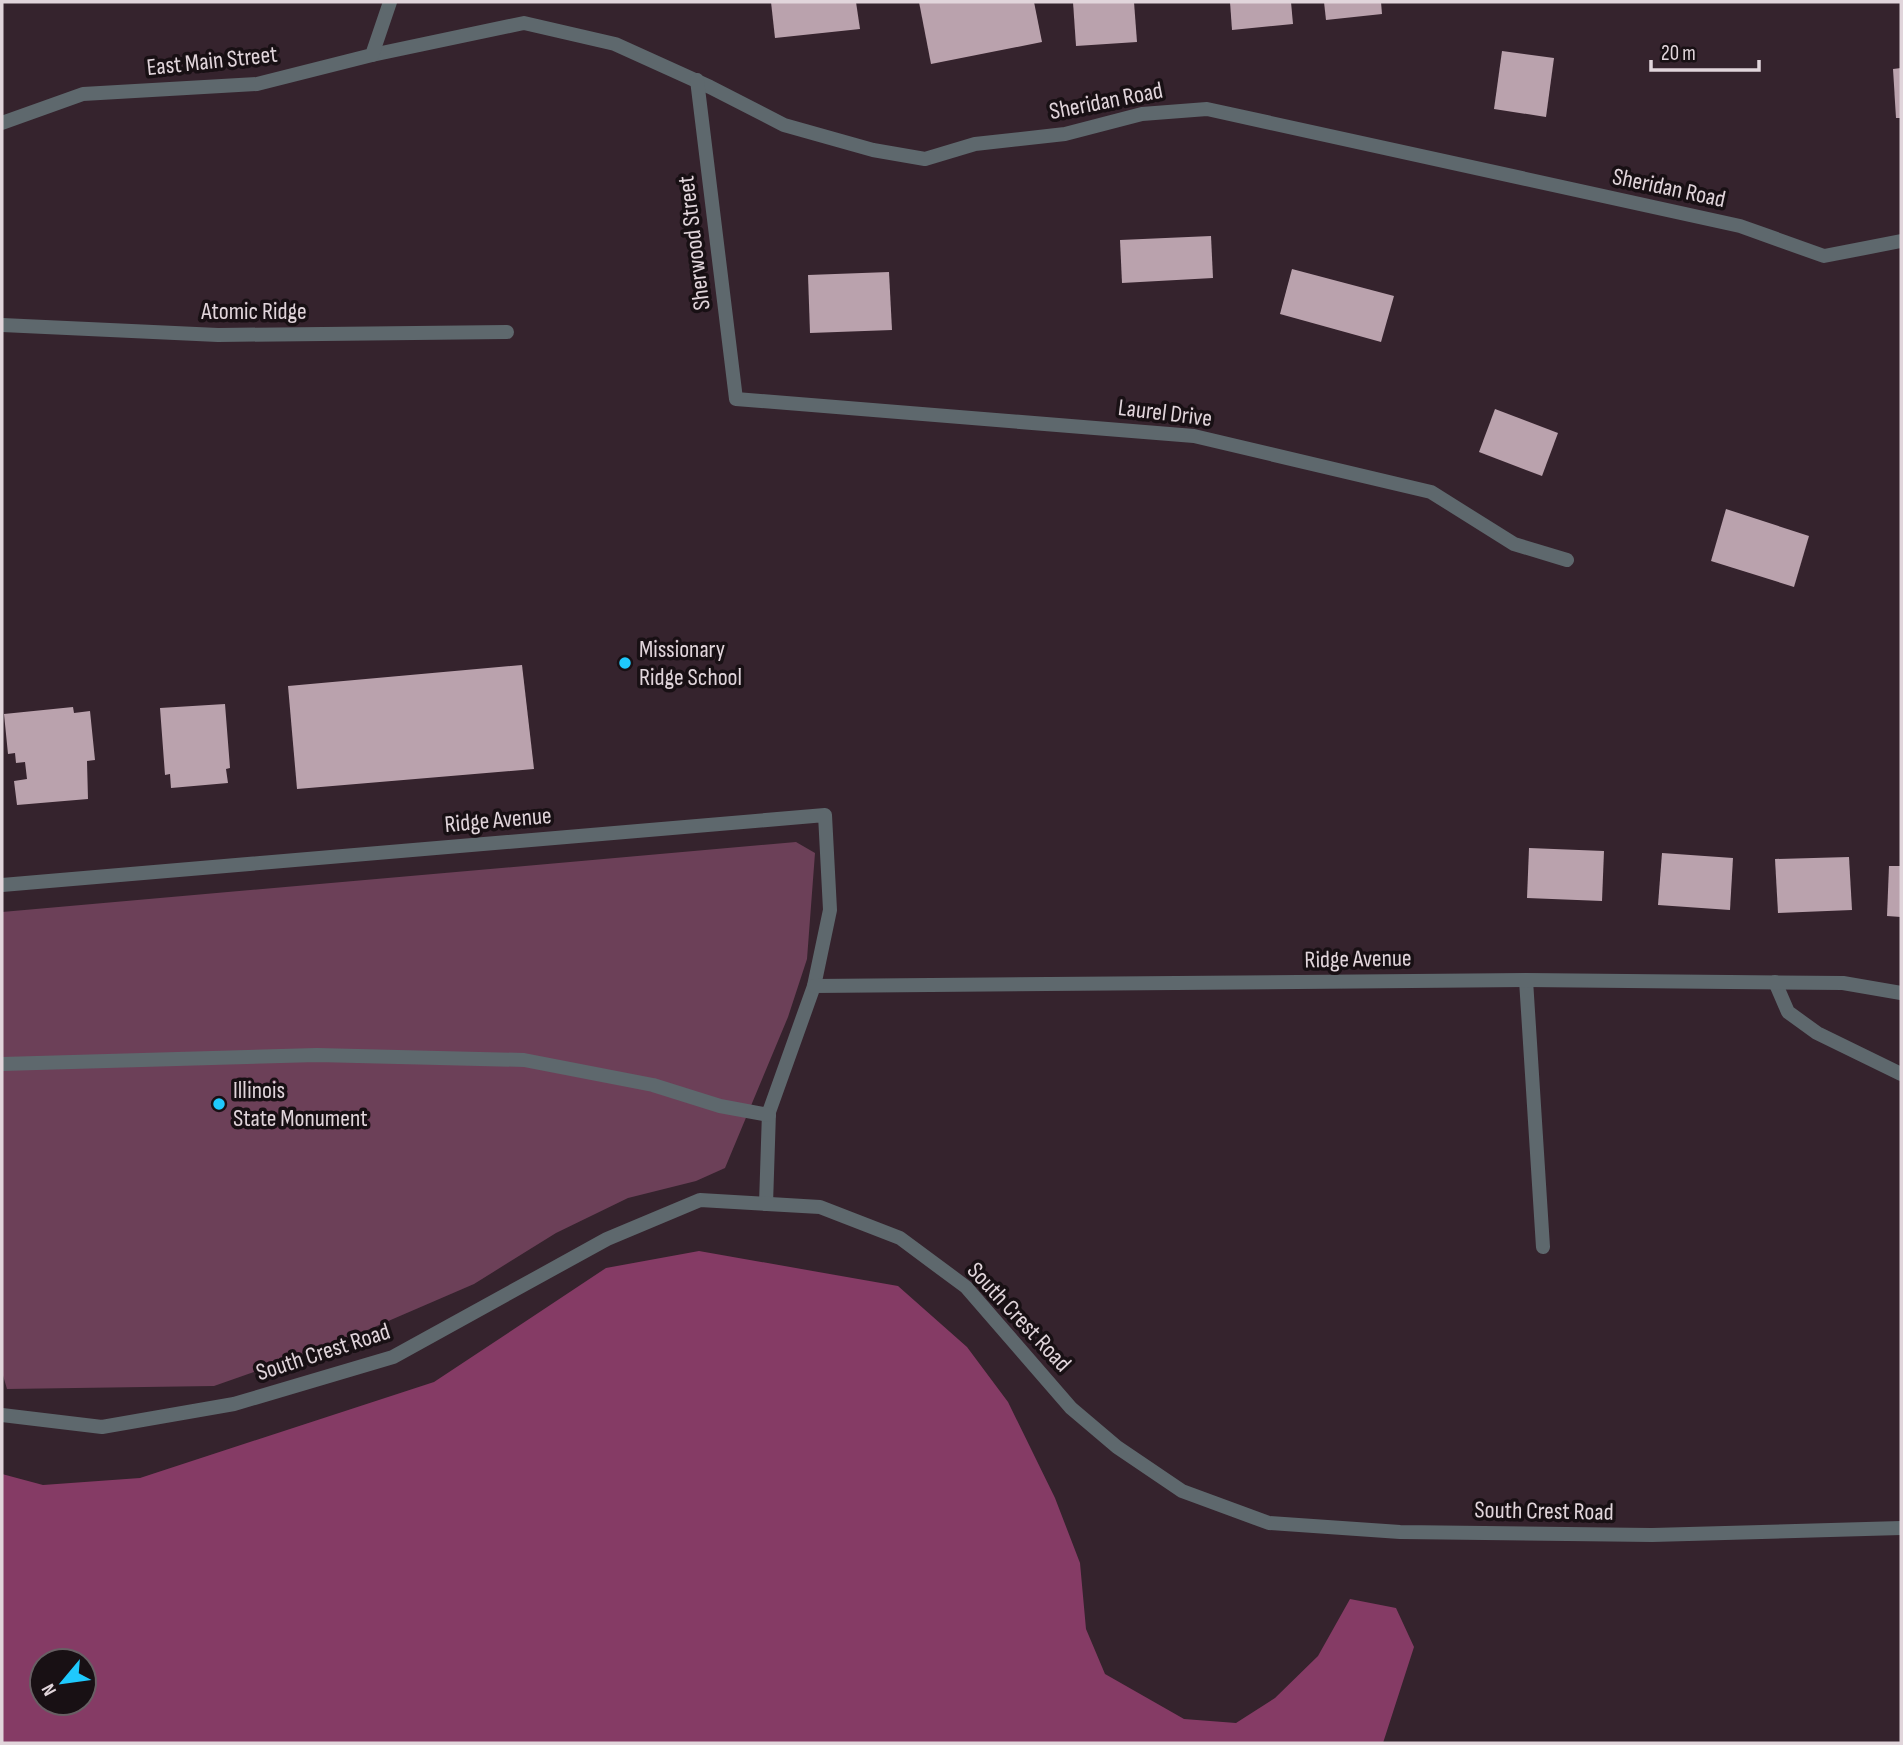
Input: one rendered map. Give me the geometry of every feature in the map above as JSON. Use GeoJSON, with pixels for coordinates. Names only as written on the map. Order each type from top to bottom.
{"type":"FeatureCollection","features":[{"type":"Feature","properties":{"kind":"street"},"geometry":{"type":"LineString","coordinates":[[372,55],[390,2]]}},
{"type":"Feature","properties":{"kind":"street","name":"Sheridan Road"},"geometry":{"type":"LineString","coordinates":[[372,55],[524,23],[615,44],[697,80],[784,125],[873,150],[925,159],[975,144],[1065,134],[1142,114],[1207,109],[1740,226],[1824,256],[1901,241]]}},
{"type":"Feature","properties":{"kind":"street","name":"East Main Street"},"geometry":{"type":"LineString","coordinates":[[2,122],[83,94],[257,84],[372,55]]}},
{"type":"Feature","properties":{"kind":"street","name":"Sherwood Street"},"geometry":{"type":"LineString","coordinates":[[697,80],[736,399]]}},
{"type":"Feature","properties":{"kind":"street","name":"Atomic Ridge"},"geometry":{"type":"LineString","coordinates":[[2,325],[218,335],[507,332]]}},
{"type":"Feature","properties":{"kind":"street","name":"Laurel Drive"},"geometry":{"type":"LineString","coordinates":[[736,399],[1194,436],[1431,492],[1514,544],[1567,560]]}},
{"type":"Feature","properties":{"kind":"street","name":"Ridge Avenue"},"geometry":{"type":"LineString","coordinates":[[2,885],[825,815],[830,910],[814,986],[769,1115],[766,1204]]}},
{"type":"Feature","properties":{"kind":"street"},"geometry":{"type":"LineString","coordinates":[[1526,980],[1543,1247]]}},
{"type":"Feature","properties":{"kind":"street","name":"Ridge Avenue"},"geometry":{"type":"LineString","coordinates":[[814,986],[1526,980],[1843,983],[1901,993]]}},
{"type":"Feature","properties":{"kind":"street"},"geometry":{"type":"LineString","coordinates":[[1775,982],[1788,1012],[1817,1032],[1901,1074]]}},
{"type":"Feature","properties":{"kind":"street"},"geometry":{"type":"LineString","coordinates":[[2,1064],[317,1055],[524,1060],[653,1086],[720,1106],[769,1115]]}},
{"type":"Feature","properties":{"kind":"street","name":"South Crest Road"},"geometry":{"type":"LineString","coordinates":[[2,1415],[102,1427],[234,1404],[393,1357],[607,1239],[700,1200],[820,1207],[900,1238],[966,1287],[1071,1408],[1117,1447],[1182,1491],[1269,1523],[1400,1532],[1626,1535],[1901,1528]]}},
{"type":"Feature","properties":{"kind":"shaded area"},"geometry":{"type":"Polygon","coordinates":[[[796,842],[815,853],[807,959],[788,1017],[725,1168],[696,1181],[628,1198],[556,1233],[474,1284],[342,1341],[214,1386],[7,1389],[2,1372],[2,912],[796,842]]]}},
{"type":"Feature","properties":{"kind":"shaded area"},"geometry":{"type":"Polygon","coordinates":[[[699,1251],[898,1286],[967,1347],[1008,1402],[1055,1498],[1080,1563],[1086,1629],[1105,1674],[1184,1719],[1236,1723],[1275,1698],[1318,1656],[1350,1599],[1396,1608],[1414,1647],[1383,1743],[2,1743],[2,1474],[43,1485],[140,1478],[434,1382],[606,1268],[699,1251]]]}},
{"type":"Feature","properties":{"kind":"building"},"geometry":{"type":"Polygon","coordinates":[[[771,2],[856,2],[860,29],[775,38],[771,2]]]}},
{"type":"Feature","properties":{"kind":"building"},"geometry":{"type":"Polygon","coordinates":[[[919,2],[1034,2],[1042,42],[931,64],[919,2]]]}},
{"type":"Feature","properties":{"kind":"building"},"geometry":{"type":"Polygon","coordinates":[[[1073,2],[1134,2],[1137,42],[1076,46],[1073,2]]]}},
{"type":"Feature","properties":{"kind":"building"},"geometry":{"type":"Polygon","coordinates":[[[1230,2],[1291,2],[1293,24],[1232,30],[1230,2]]]}},
{"type":"Feature","properties":{"kind":"building"},"geometry":{"type":"Polygon","coordinates":[[[1324,2],[1381,2],[1382,14],[1326,20],[1324,2]]]}},
{"type":"Feature","properties":{"kind":"building"},"geometry":{"type":"Polygon","coordinates":[[[1502,51],[1554,58],[1546,117],[1494,109],[1502,51]]]}},
{"type":"Feature","properties":{"kind":"building"},"geometry":{"type":"Polygon","coordinates":[[[1901,68],[1901,118],[1896,118],[1893,69],[1901,68]]]}},
{"type":"Feature","properties":{"kind":"building"},"geometry":{"type":"Polygon","coordinates":[[[1211,236],[1213,278],[1122,283],[1120,240],[1211,236]]]}},
{"type":"Feature","properties":{"kind":"building"},"geometry":{"type":"Polygon","coordinates":[[[1292,269],[1394,296],[1381,342],[1280,314],[1292,269]]]}},
{"type":"Feature","properties":{"kind":"building"},"geometry":{"type":"Polygon","coordinates":[[[889,272],[892,330],[810,333],[808,275],[889,272]]]}},
{"type":"Feature","properties":{"kind":"building"},"geometry":{"type":"Polygon","coordinates":[[[1495,409],[1558,433],[1542,476],[1479,452],[1495,409]]]}},
{"type":"Feature","properties":{"kind":"building"},"geometry":{"type":"Polygon","coordinates":[[[1726,509],[1809,536],[1794,587],[1711,561],[1726,509]]]}},
{"type":"Feature","properties":{"kind":"building"},"geometry":{"type":"Polygon","coordinates":[[[522,665],[534,769],[297,789],[288,686],[522,665]]]}},
{"type":"Feature","properties":{"kind":"building"},"geometry":{"type":"Polygon","coordinates":[[[225,704],[230,768],[226,769],[228,783],[171,788],[170,774],[165,775],[160,708],[225,704]]]}},
{"type":"Feature","properties":{"kind":"building"},"geometry":{"type":"Polygon","coordinates":[[[73,707],[74,713],[90,711],[95,760],[87,761],[88,799],[17,805],[14,781],[27,779],[25,762],[16,763],[15,753],[8,754],[4,714],[73,707]]]}},
{"type":"Feature","properties":{"kind":"building"},"geometry":{"type":"Polygon","coordinates":[[[1529,848],[1604,851],[1602,901],[1527,898],[1529,848]]]}},
{"type":"Feature","properties":{"kind":"building"},"geometry":{"type":"Polygon","coordinates":[[[1662,853],[1733,858],[1730,910],[1658,905],[1662,853]]]}},
{"type":"Feature","properties":{"kind":"building"},"geometry":{"type":"Polygon","coordinates":[[[1849,857],[1852,910],[1778,913],[1775,859],[1849,857]]]}},
{"type":"Feature","properties":{"kind":"building"},"geometry":{"type":"Polygon","coordinates":[[[1889,866],[1901,866],[1901,917],[1887,916],[1889,866]]]}},
{"type":"Feature","properties":{"kind":"place","name":"Missionary Ridge School"},"geometry":{"type":"Point","coordinates":[625,663]}},
{"type":"Feature","properties":{"kind":"place","name":"Illinois State Monument"},"geometry":{"type":"Point","coordinates":[219,1104]}}]}
